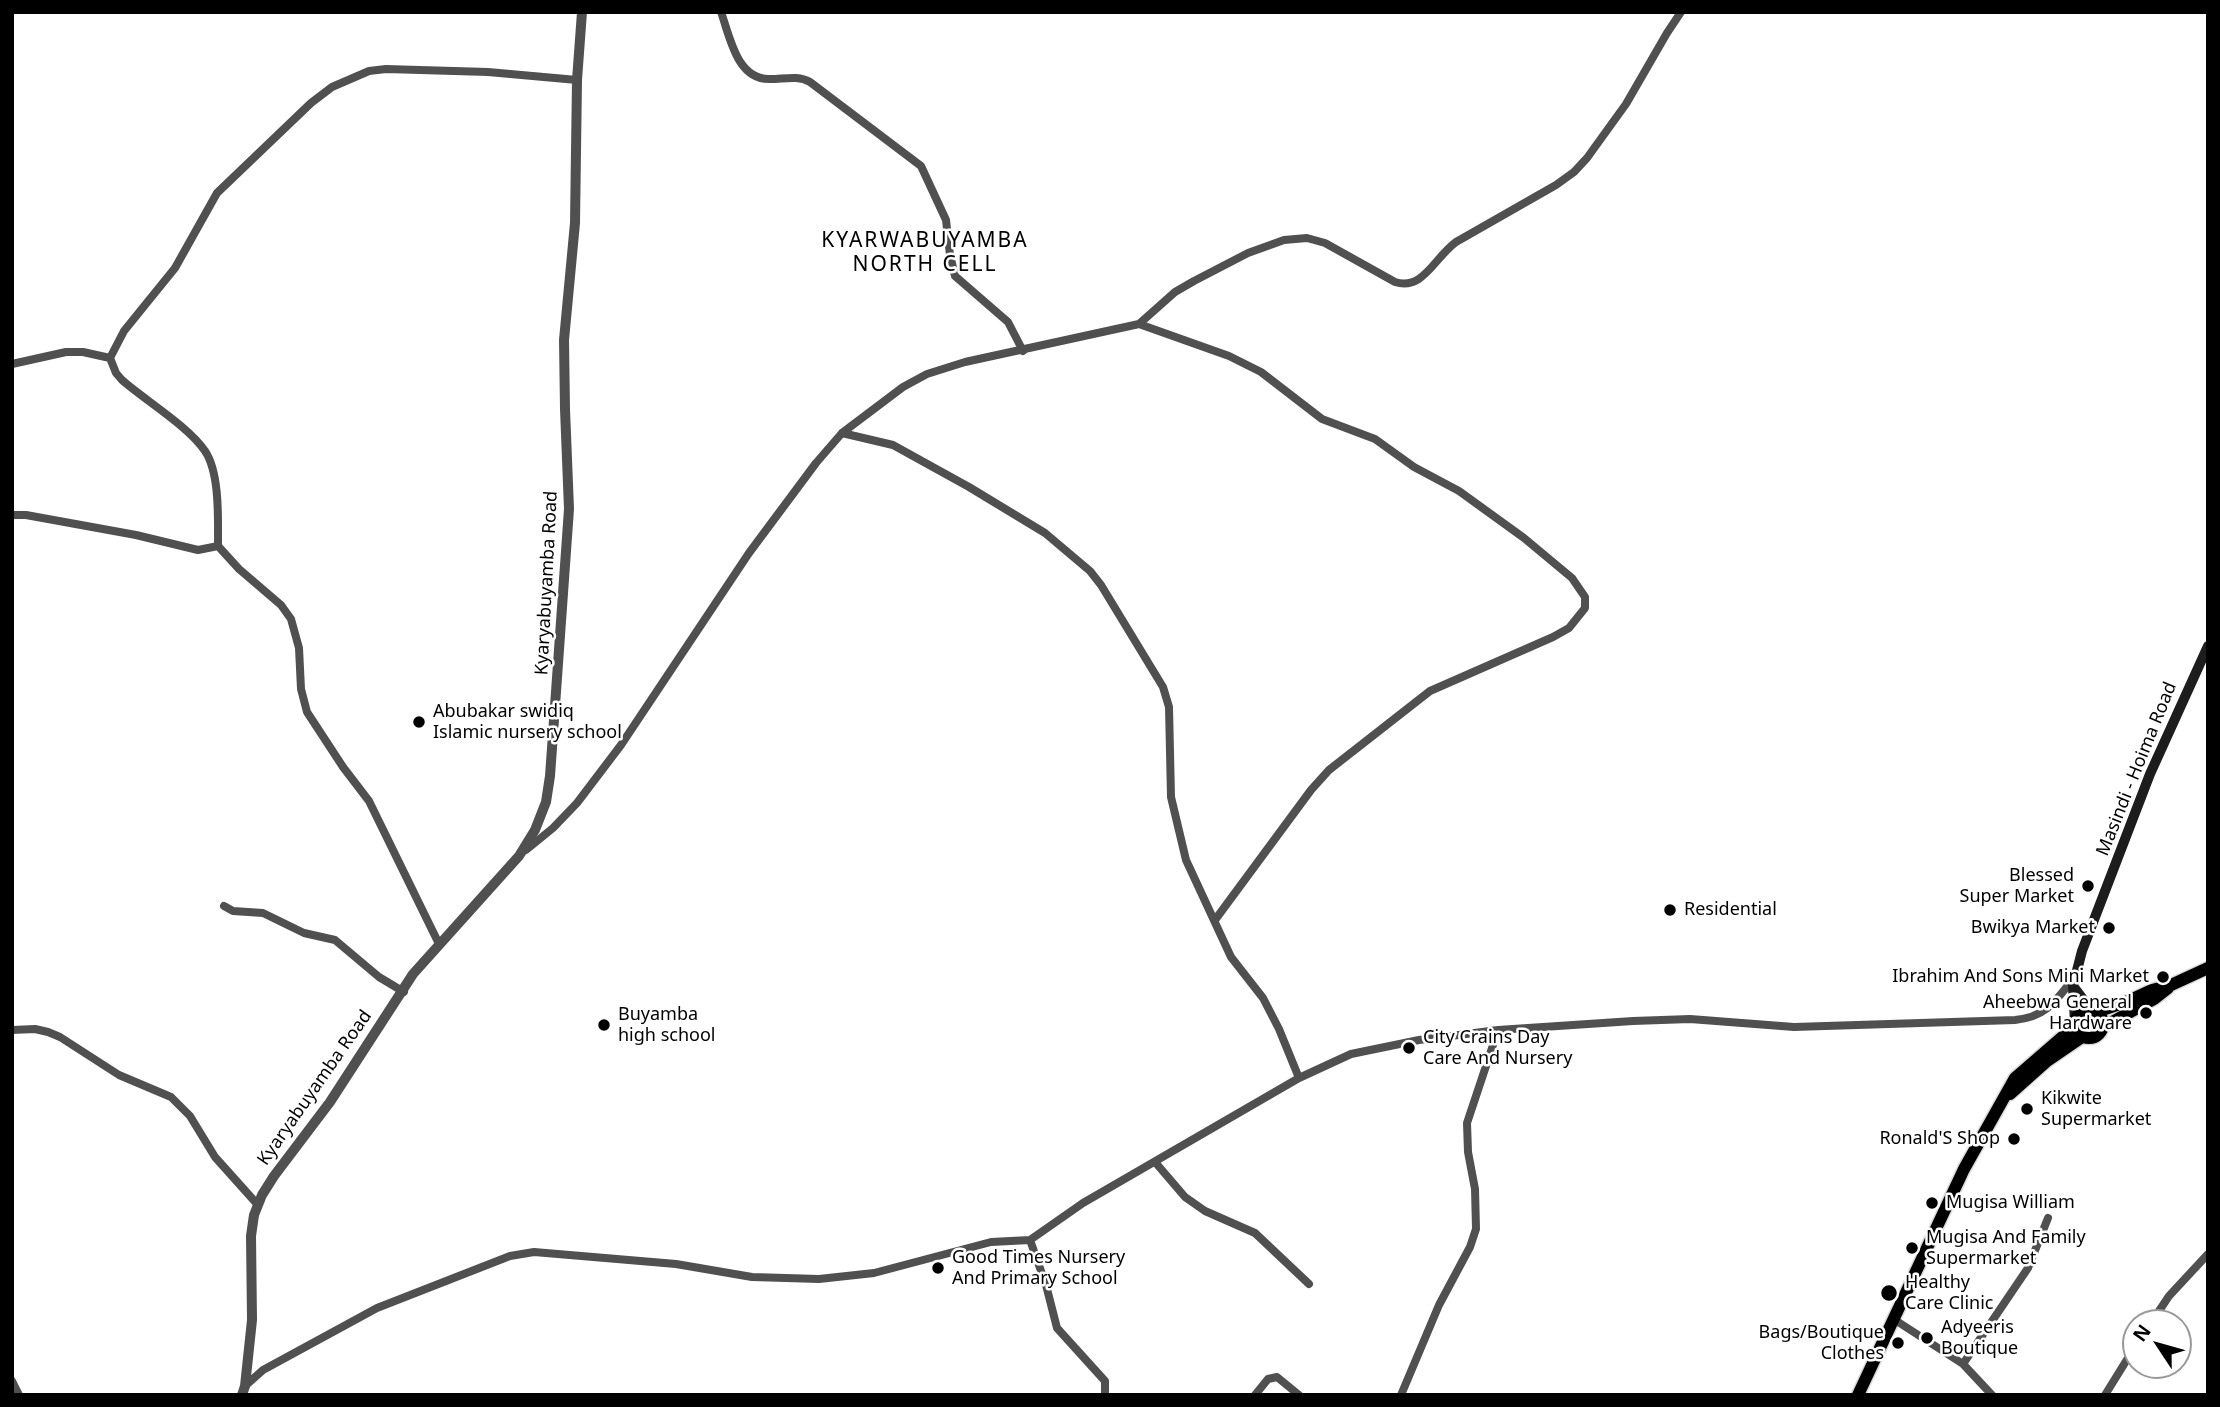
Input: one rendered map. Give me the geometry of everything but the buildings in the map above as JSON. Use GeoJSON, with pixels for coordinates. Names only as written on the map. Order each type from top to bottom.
{"type":"FeatureCollection","features":[{"type":"Feature","properties":{"kind":"main road","name":"Masindi - Hoima Road"},"geometry":{"type":"LineString","coordinates":[[2077,1028],[2073,986],[2082,951],[2150,774],[2208,646]]}},
{"type":"Feature","properties":{"kind":"main road"},"geometry":{"type":"LineString","coordinates":[[1858,1395],[1964,1169],[2005,1099],[2047,1061],[2077,1028],[2083,1012],[2126,1002],[2208,968]]}},
{"type":"Feature","properties":{"kind":"main road"},"geometry":{"type":"LineString","coordinates":[[2077,1028],[2095,1037],[2103,1027],[2154,999],[2171,985]]}},
{"type":"Feature","properties":{"kind":"main road"},"geometry":{"type":"LineString","coordinates":[[2073,986],[2102,1018],[2103,1027]]}},
{"type":"Feature","properties":{"kind":"street","name":"Kyaryabuyamba Road"},"geometry":{"type":"LineString","coordinates":[[243,1391],[252,1320],[251,1236],[258,1205],[274,1176],[330,1102],[391,1007],[404,992],[413,974],[519,856],[535,830],[546,802],[569,509],[564,341],[575,223],[577,80],[582,12]]}},
{"type":"Feature","properties":{"kind":"street"},"geometry":{"type":"LineString","coordinates":[[721,12],[737,55],[749,73],[760,79],[796,78],[810,82],[921,166],[946,220],[955,276],[1008,322],[1023,351]]}},
{"type":"Feature","properties":{"kind":"street"},"geometry":{"type":"LineString","coordinates":[[519,856],[553,828],[577,803],[621,745],[756,543],[816,463],[842,433],[903,387],[927,374],[965,362],[1139,324],[1175,292],[1248,253],[1284,240],[1307,238],[1325,243],[1395,282],[1413,284],[1444,250],[1455,242],[1574,172],[1626,104],[1681,12]]}},
{"type":"Feature","properties":{"kind":"street"},"geometry":{"type":"LineString","coordinates":[[439,944],[369,801],[307,712],[301,689],[299,648],[291,619],[281,605],[239,569],[218,546],[215,482],[206,452],[181,427],[122,380],[110,358],[124,331],[175,268],[217,193],[311,103],[332,87],[369,71],[386,69],[488,72],[577,80]]}},
{"type":"Feature","properties":{"kind":"street"},"geometry":{"type":"LineString","coordinates":[[1139,324],[1229,356],[1271,379],[1322,419],[1375,439],[1414,467],[1459,491],[1504,522],[1572,578],[1585,597],[1585,608],[1569,628],[1430,691],[1329,770],[1311,790],[1215,920]]}},
{"type":"Feature","properties":{"kind":"street"},"geometry":{"type":"LineString","coordinates":[[12,364],[66,352],[83,352],[110,358]]}},
{"type":"Feature","properties":{"kind":"street"},"geometry":{"type":"LineString","coordinates":[[842,433],[892,444],[1045,533],[1090,570],[1163,687],[1169,707],[1171,797],[1186,860],[1231,957],[1263,998],[1299,1078]]}},
{"type":"Feature","properties":{"kind":"street"},"geometry":{"type":"LineString","coordinates":[[12,515],[26,515],[135,535],[198,550],[218,546]]}},
{"type":"Feature","properties":{"kind":"street"},"geometry":{"type":"LineString","coordinates":[[224,906],[233,911],[263,913],[304,933],[335,940],[379,977],[404,992]]}},
{"type":"Feature","properties":{"kind":"street"},"geometry":{"type":"LineString","coordinates":[[243,1391],[263,1370],[377,1308],[510,1256],[534,1252],[676,1264],[752,1277],[819,1279],[874,1273],[991,1241],[1030,1240],[1083,1203],[1299,1078],[1351,1054],[1419,1040],[1498,1030],[1690,1019],[1794,1027],[2015,1020],[2038,1015],[2053,1005],[2077,974]]}},
{"type":"Feature","properties":{"kind":"street"},"geometry":{"type":"LineString","coordinates":[[12,1030],[35,1029],[60,1037],[119,1076],[171,1097],[190,1116],[215,1157],[258,1205]]}},
{"type":"Feature","properties":{"kind":"street"},"geometry":{"type":"LineString","coordinates":[[1401,1395],[1439,1305],[1470,1247],[1476,1229],[1475,1189],[1468,1152],[1467,1124],[1498,1030]]}},
{"type":"Feature","properties":{"kind":"street"},"geometry":{"type":"LineString","coordinates":[[1155,1162],[1185,1197],[1205,1211],[1255,1233],[1309,1284]]}},
{"type":"Feature","properties":{"kind":"street"},"geometry":{"type":"LineString","coordinates":[[1963,1364],[2028,1268],[2048,1219]]}},
{"type":"Feature","properties":{"kind":"street"},"geometry":{"type":"LineString","coordinates":[[1030,1240],[1057,1328],[1105,1381],[1107,1393]]}},
{"type":"Feature","properties":{"kind":"street"},"geometry":{"type":"LineString","coordinates":[[2160,1309],[2208,1254]]}},
{"type":"Feature","properties":{"kind":"street"},"geometry":{"type":"LineString","coordinates":[[1895,1320],[1963,1364],[1992,1395]]}},
{"type":"Feature","properties":{"kind":"street"},"geometry":{"type":"LineString","coordinates":[[2105,1395],[2122,1368]]}},
{"type":"Feature","properties":{"kind":"street"},"geometry":{"type":"LineString","coordinates":[[1255,1395],[1268,1379],[1276,1377],[1299,1395]]}},
{"type":"Feature","properties":{"kind":"street"},"geometry":{"type":"LineString","coordinates":[[12,1381],[19,1395]]}},
{"type":"Feature","properties":{"kind":"place","name":"Abubakar swidiq Islamic nursery school"},"geometry":{"type":"Point","coordinates":[419,722]}},
{"type":"Feature","properties":{"kind":"place","name":"Blessed Super Market"},"geometry":{"type":"Point","coordinates":[2088,886]}},
{"type":"Feature","properties":{"kind":"place","name":"Residential"},"geometry":{"type":"Point","coordinates":[1670,910]}},
{"type":"Feature","properties":{"kind":"place","name":"Bwikya Market"},"geometry":{"type":"Point","coordinates":[2109,928]}},
{"type":"Feature","properties":{"kind":"place","name":"Ibrahim And Sons Mini Market"},"geometry":{"type":"Point","coordinates":[2163,977]}},
{"type":"Feature","properties":{"kind":"place","name":"Aheebwa General Hardware"},"geometry":{"type":"Point","coordinates":[2146,1013]}},
{"type":"Feature","properties":{"kind":"place","name":"Buyamba high school"},"geometry":{"type":"Point","coordinates":[604,1025]}},
{"type":"Feature","properties":{"kind":"place","name":"City Crains Day Care And Nursery"},"geometry":{"type":"Point","coordinates":[1409,1048]}},
{"type":"Feature","properties":{"kind":"place","name":"Kikwite Supermarket"},"geometry":{"type":"Point","coordinates":[2027,1109]}},
{"type":"Feature","properties":{"kind":"place","name":"Ronald'S Shop"},"geometry":{"type":"Point","coordinates":[2014,1139]}},
{"type":"Feature","properties":{"kind":"place","name":"Mugisa William"},"geometry":{"type":"Point","coordinates":[1932,1203]}},
{"type":"Feature","properties":{"kind":"place","name":"Mugisa And Family Supermarket"},"geometry":{"type":"Point","coordinates":[1912,1248]}},
{"type":"Feature","properties":{"kind":"place","name":"Good Times Nursery And Primary School"},"geometry":{"type":"Point","coordinates":[938,1268]}},
{"type":"Feature","properties":{"kind":"place","name":"Healthy Care Clinic"},"geometry":{"type":"Point","coordinates":[1889,1293]}},
{"type":"Feature","properties":{"kind":"place","name":"Adyeeris Boutique"},"geometry":{"type":"Point","coordinates":[1927,1338]}},
{"type":"Feature","properties":{"kind":"place","name":"Bags/Boutique Clothes"},"geometry":{"type":"Point","coordinates":[1898,1343]}},
{"type":"Feature","properties":{"kind":"district","name":"KYARWABUYAMBA NORTH CELL"},"geometry":{"type":"Point","coordinates":[925,253]}}]}
